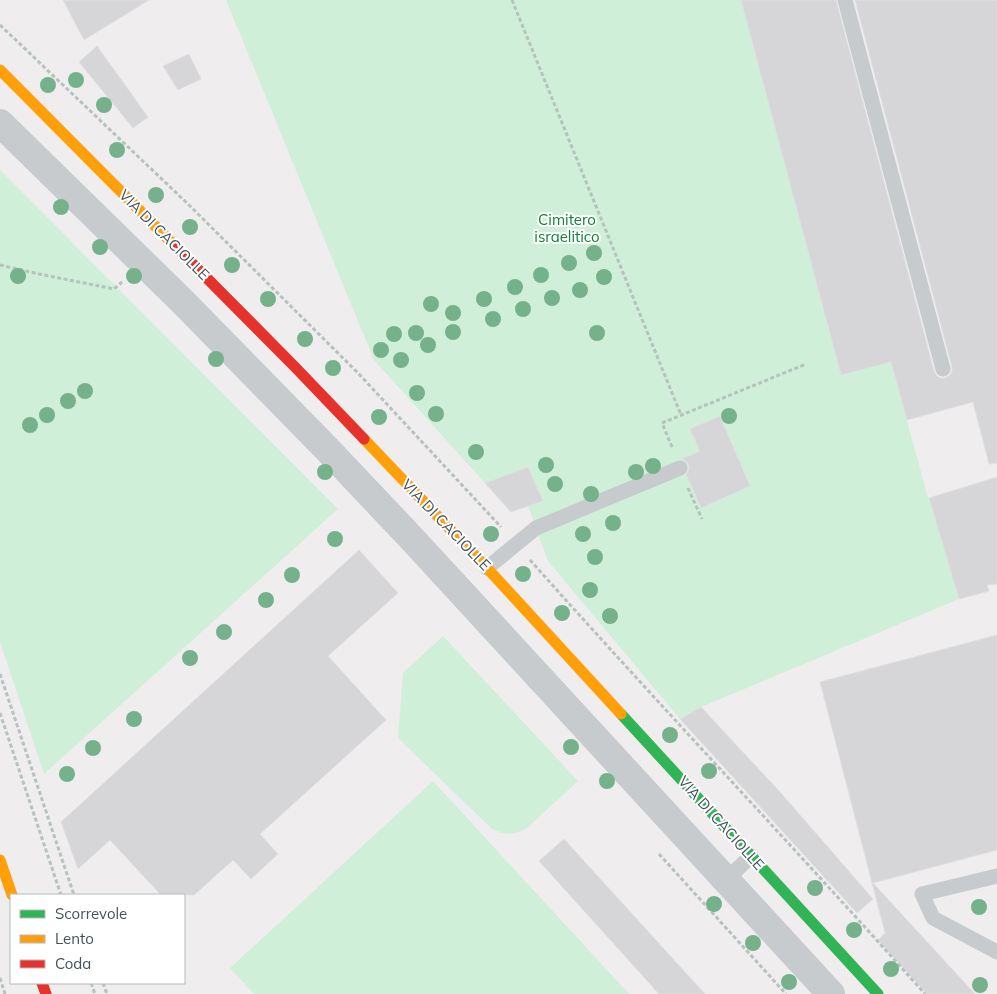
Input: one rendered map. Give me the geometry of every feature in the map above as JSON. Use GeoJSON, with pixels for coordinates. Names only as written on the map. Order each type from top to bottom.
{"type":"FeatureCollection","features":[{"type":"Feature","properties":{"kind":"street","name":"VIA DI CACIOLLE"},"geometry":{"type":"LineString","coordinates":[[1,72],[295,366],[487,568],[878,994]]}},
{"type":"Feature","properties":{"kind":"street"},"geometry":{"type":"LineString","coordinates":[[0,123],[183,302],[414,540],[831,994]]}},
{"type":"Feature","properties":{"kind":"street"},"geometry":{"type":"LineString","coordinates":[[460,591],[487,568]]}},
{"type":"Feature","properties":{"kind":"street"},"geometry":{"type":"LineString","coordinates":[[0,860],[12,894]]}},
{"type":"Feature","properties":{"kind":"lane"},"geometry":{"type":"LineString","coordinates":[[846,0],[943,369]]}},
{"type":"Feature","properties":{"kind":"lane"},"geometry":{"type":"LineString","coordinates":[[487,568],[536,528],[680,468]]}},
{"type":"Feature","properties":{"kind":"lane"},"geometry":{"type":"LineString","coordinates":[[726,880],[751,856]]}},
{"type":"Feature","properties":{"kind":"lane"},"geometry":{"type":"LineString","coordinates":[[997,876],[922,894],[933,918],[997,952]]}},
{"type":"Feature","properties":{"kind":"path"},"geometry":{"type":"LineString","coordinates":[[512,0],[681,415]]}},
{"type":"Feature","properties":{"kind":"path"},"geometry":{"type":"LineString","coordinates":[[0,24],[188,204],[358,373],[925,994]]}},
{"type":"Feature","properties":{"kind":"path"},"geometry":{"type":"LineString","coordinates":[[0,265],[114,289],[123,282]]}},
{"type":"Feature","properties":{"kind":"path"},"geometry":{"type":"LineString","coordinates":[[702,519],[662,423],[806,364]]}},
{"type":"Feature","properties":{"kind":"path"},"geometry":{"type":"LineString","coordinates":[[0,674],[74,894]]}},
{"type":"Feature","properties":{"kind":"path"},"geometry":{"type":"LineString","coordinates":[[0,714],[61,894]]}},
{"type":"Feature","properties":{"kind":"path"},"geometry":{"type":"LineString","coordinates":[[656,851],[786,994]]}},
{"type":"Feature","properties":{"kind":"path"},"geometry":{"type":"LineString","coordinates":[[0,978],[5,994]]}},
{"type":"Feature","properties":{"kind":"green space","name":"Cimitero israelitico"},"geometry":{"type":"Polygon","coordinates":[[[226,0],[741,0],[891,362],[928,498],[958,489],[989,591],[959,599],[701,707],[680,719],[548,561],[528,506],[511,512],[374,360],[226,0]]]}},
{"type":"Feature","properties":{"kind":"green space"},"geometry":{"type":"Polygon","coordinates":[[[0,170],[338,509],[44,774],[0,642],[0,170]]]}},
{"type":"Feature","properties":{"kind":"green space"},"geometry":{"type":"Polygon","coordinates":[[[443,636],[578,781],[527,828],[518,832],[506,834],[492,829],[398,738],[403,673],[443,636]]]}},
{"type":"Feature","properties":{"kind":"green space"},"geometry":{"type":"Polygon","coordinates":[[[433,781],[629,994],[254,994],[230,968],[433,781]]]}},
{"type":"Feature","properties":{"kind":"building"},"geometry":{"type":"Polygon","coordinates":[[[63,0],[149,0],[84,40],[63,0]]]}},
{"type":"Feature","properties":{"kind":"building"},"geometry":{"type":"Polygon","coordinates":[[[741,0],[836,0],[934,371],[940,378],[945,378],[950,375],[952,367],[855,0],[997,0],[997,463],[989,464],[973,402],[907,420],[891,362],[841,375],[741,0]]]}},
{"type":"Feature","properties":{"kind":"building"},"geometry":{"type":"Polygon","coordinates":[[[97,46],[148,117],[133,128],[79,62],[97,46]]]}},
{"type":"Feature","properties":{"kind":"building"},"geometry":{"type":"Polygon","coordinates":[[[189,54],[201,79],[178,90],[163,66],[189,54]]]}},
{"type":"Feature","properties":{"kind":"building"},"geometry":{"type":"Polygon","coordinates":[[[720,416],[750,486],[701,508],[686,474],[689,470],[689,465],[682,459],[700,451],[690,429],[720,416]]]}},
{"type":"Feature","properties":{"kind":"building"},"geometry":{"type":"Polygon","coordinates":[[[528,467],[543,501],[511,512],[485,483],[528,467]]]}},
{"type":"Feature","properties":{"kind":"building"},"geometry":{"type":"Polygon","coordinates":[[[997,477],[997,584],[987,585],[989,591],[959,599],[929,498],[997,477]]]}},
{"type":"Feature","properties":{"kind":"building"},"geometry":{"type":"Polygon","coordinates":[[[359,550],[398,593],[328,656],[386,720],[260,834],[278,854],[251,879],[233,860],[194,895],[160,894],[110,840],[78,869],[61,822],[359,550]]]}},
{"type":"Feature","properties":{"kind":"building"},"geometry":{"type":"Polygon","coordinates":[[[997,635],[997,850],[873,883],[975,994],[927,994],[878,940],[885,933],[820,682],[997,635]]]}},
{"type":"Feature","properties":{"kind":"building"},"geometry":{"type":"Polygon","coordinates":[[[701,707],[781,793],[873,899],[857,913],[680,719],[701,707]]]}},
{"type":"Feature","properties":{"kind":"building"},"geometry":{"type":"Polygon","coordinates":[[[564,839],[705,994],[659,994],[539,861],[564,839]]]}},
{"type":"Feature","properties":{"kind":"traffic: fast"},"geometry":{"type":"LineString","coordinates":[[621,714],[878,994]]}},
{"type":"Feature","properties":{"kind":"traffic: slow"},"geometry":{"type":"LineString","coordinates":[[0,70],[174,245]]}},
{"type":"Feature","properties":{"kind":"traffic: slow"},"geometry":{"type":"LineString","coordinates":[[364,439],[487,568],[621,714]]}},
{"type":"Feature","properties":{"kind":"traffic: slow"},"geometry":{"type":"LineString","coordinates":[[0,860],[12,894]]}},
{"type":"Feature","properties":{"kind":"traffic: jam"},"geometry":{"type":"LineString","coordinates":[[174,245],[364,439]]}},
{"type":"Feature","properties":{"kind":"traffic: jam"},"geometry":{"type":"LineString","coordinates":[[42,984],[46,994]]}}]}
